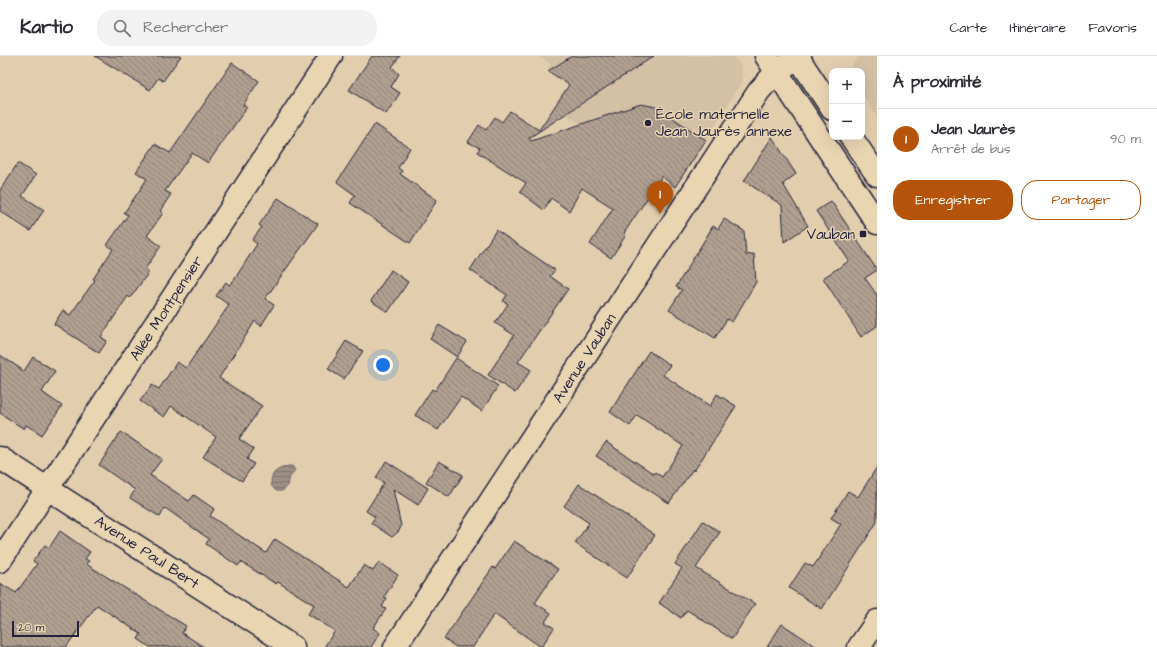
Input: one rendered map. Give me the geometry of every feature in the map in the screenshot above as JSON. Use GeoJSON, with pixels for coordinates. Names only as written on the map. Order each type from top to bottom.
{"type":"FeatureCollection","features":[{"type":"Feature","properties":{"kind":"street","name":"Allée Montpensier"},"geometry":{"type":"LineString","coordinates":[[0,561],[331,56]]}},
{"type":"Feature","properties":{"kind":"street","name":"Avenue Vauban"},"geometry":{"type":"LineString","coordinates":[[395,647],[759,91],[771,64],[798,57]]}},
{"type":"Feature","properties":{"kind":"street"},"geometry":{"type":"LineString","coordinates":[[798,57],[829,104]]}},
{"type":"Feature","properties":{"kind":"street"},"geometry":{"type":"LineString","coordinates":[[771,64],[877,224]]}},
{"type":"Feature","properties":{"kind":"street"},"geometry":{"type":"LineString","coordinates":[[853,140],[877,175]]}},
{"type":"Feature","properties":{"kind":"street","name":"Avenue Paul Bert"},"geometry":{"type":"LineString","coordinates":[[0,458],[293,647]]}},
{"type":"Feature","properties":{"kind":"street"},"geometry":{"type":"LineString","coordinates":[[859,647],[877,621]]}},
{"type":"Feature","properties":{"kind":"shaded area","name":"École maternelle Jean Jaurès annexe"},"geometry":{"type":"Polygon","coordinates":[[[539,56],[734,56],[741,67],[742,81],[706,140],[674,186],[555,107],[569,85],[547,71],[551,64],[539,56]]]}},
{"type":"Feature","properties":{"kind":"shaded area"},"geometry":{"type":"Polygon","coordinates":[[[859,56],[877,56],[877,117],[865,99],[865,68],[850,68],[859,56]]]}},
{"type":"Feature","properties":{"kind":"shaded area"},"geometry":{"type":"Polygon","coordinates":[[[288,466],[292,466],[295,470],[288,480],[287,487],[282,491],[276,491],[271,485],[272,477],[275,472],[288,466]]]}},
{"type":"Feature","properties":{"kind":"building"},"geometry":{"type":"Polygon","coordinates":[[[95,56],[181,56],[163,81],[158,78],[150,90],[95,56]]]}},
{"type":"Feature","properties":{"kind":"building"},"geometry":{"type":"Polygon","coordinates":[[[372,56],[400,56],[392,67],[399,74],[391,87],[400,93],[386,114],[349,90],[372,56]]]}},
{"type":"Feature","properties":{"kind":"building"},"geometry":{"type":"Polygon","coordinates":[[[572,56],[654,56],[529,138],[531,141],[641,104],[656,107],[706,140],[675,187],[662,176],[624,233],[626,235],[611,258],[590,244],[613,208],[582,188],[569,211],[551,198],[544,210],[520,192],[526,183],[477,152],[480,148],[468,142],[479,125],[486,130],[495,117],[502,122],[510,111],[539,130],[569,85],[548,71],[572,56]]]}},
{"type":"Feature","properties":{"kind":"building"},"geometry":{"type":"Polygon","coordinates":[[[232,63],[259,81],[243,105],[247,107],[208,163],[192,153],[165,191],[171,194],[160,211],[163,213],[147,236],[161,246],[145,269],[149,272],[130,298],[128,296],[101,337],[107,341],[99,353],[54,324],[63,310],[70,315],[95,280],[93,279],[113,249],[107,245],[128,215],[124,213],[147,179],[136,172],[155,144],[170,153],[232,63]]]}},
{"type":"Feature","properties":{"kind":"building"},"geometry":{"type":"Polygon","coordinates":[[[375,124],[410,148],[398,168],[402,171],[400,174],[437,200],[410,243],[350,203],[355,195],[337,182],[375,124]]]}},
{"type":"Feature","properties":{"kind":"building"},"geometry":{"type":"Polygon","coordinates":[[[772,137],[796,174],[783,184],[808,226],[784,242],[782,205],[744,181],[772,137]]]}},
{"type":"Feature","properties":{"kind":"building"},"geometry":{"type":"Polygon","coordinates":[[[18,163],[36,175],[22,196],[44,210],[30,231],[0,211],[0,190],[18,163]]]}},
{"type":"Feature","properties":{"kind":"building"},"geometry":{"type":"Polygon","coordinates":[[[278,198],[318,224],[265,299],[274,305],[261,326],[255,321],[219,378],[262,406],[239,439],[254,449],[247,459],[254,464],[242,481],[203,457],[216,437],[171,406],[164,417],[140,401],[152,385],[159,389],[177,362],[186,368],[229,305],[216,296],[226,282],[229,285],[234,280],[257,244],[252,240],[262,227],[259,225],[278,198]]]}},
{"type":"Feature","properties":{"kind":"building"},"geometry":{"type":"Polygon","coordinates":[[[831,201],[877,270],[865,278],[877,295],[877,326],[861,337],[823,278],[849,261],[816,211],[831,201]]]}},
{"type":"Feature","properties":{"kind":"building"},"geometry":{"type":"Polygon","coordinates":[[[724,219],[744,231],[746,255],[754,254],[756,282],[732,322],[727,319],[715,338],[669,310],[682,290],[676,287],[713,226],[718,229],[724,219]]]}},
{"type":"Feature","properties":{"kind":"building"},"geometry":{"type":"Polygon","coordinates":[[[496,230],[555,270],[550,276],[568,289],[518,362],[531,370],[515,393],[488,375],[514,335],[495,323],[508,304],[503,301],[507,295],[470,270],[496,230]]]}},
{"type":"Feature","properties":{"kind":"building"},"geometry":{"type":"Polygon","coordinates":[[[391,270],[408,282],[388,312],[371,301],[391,270]]]}},
{"type":"Feature","properties":{"kind":"building"},"geometry":{"type":"Polygon","coordinates":[[[439,325],[467,342],[457,357],[430,339],[439,325]]]}},
{"type":"Feature","properties":{"kind":"building"},"geometry":{"type":"Polygon","coordinates":[[[346,341],[363,351],[344,379],[328,369],[346,341]]]}},
{"type":"Feature","properties":{"kind":"building"},"geometry":{"type":"Polygon","coordinates":[[[649,351],[670,365],[663,375],[710,406],[717,394],[736,406],[694,471],[693,469],[669,503],[596,456],[606,442],[654,474],[655,472],[662,477],[683,446],[637,415],[630,426],[610,412],[649,351]]]}},
{"type":"Feature","properties":{"kind":"building"},"geometry":{"type":"Polygon","coordinates":[[[0,355],[24,371],[33,357],[55,371],[42,392],[62,406],[42,435],[26,425],[24,429],[0,413],[0,355]]]}},
{"type":"Feature","properties":{"kind":"building"},"geometry":{"type":"Polygon","coordinates":[[[456,358],[498,386],[482,411],[461,397],[438,430],[415,415],[432,389],[435,391],[456,358]]]}},
{"type":"Feature","properties":{"kind":"building"},"geometry":{"type":"Polygon","coordinates":[[[121,432],[162,459],[150,475],[189,501],[194,495],[214,509],[210,516],[266,553],[275,539],[349,587],[364,565],[373,571],[379,562],[398,575],[384,597],[387,598],[382,607],[386,609],[373,628],[380,633],[371,647],[324,647],[335,631],[308,614],[314,605],[278,582],[276,584],[241,562],[238,566],[206,544],[209,539],[165,508],[160,517],[130,498],[135,490],[99,465],[121,432]]]}},
{"type":"Feature","properties":{"kind":"building"},"geometry":{"type":"Polygon","coordinates":[[[386,461],[428,488],[418,505],[393,489],[401,526],[399,531],[392,537],[371,523],[375,517],[366,511],[384,483],[376,478],[386,461]]]}},
{"type":"Feature","properties":{"kind":"building"},"geometry":{"type":"Polygon","coordinates":[[[439,461],[463,475],[449,497],[426,482],[439,461]]]}},
{"type":"Feature","properties":{"kind":"building"},"geometry":{"type":"Polygon","coordinates":[[[877,467],[877,522],[822,609],[789,588],[805,563],[813,567],[841,524],[831,518],[848,491],[858,497],[877,467]]]}},
{"type":"Feature","properties":{"kind":"building"},"geometry":{"type":"Polygon","coordinates":[[[579,484],[655,535],[627,578],[575,543],[589,523],[564,506],[579,484]]]}},
{"type":"Feature","properties":{"kind":"building"},"geometry":{"type":"Polygon","coordinates":[[[703,521],[720,532],[696,568],[755,604],[732,639],[687,610],[681,618],[659,603],[682,568],[675,564],[703,521]]]}},
{"type":"Feature","properties":{"kind":"building"},"geometry":{"type":"Polygon","coordinates":[[[60,531],[90,552],[85,559],[89,561],[86,564],[186,626],[182,633],[204,647],[150,647],[138,639],[141,634],[97,605],[66,647],[0,647],[0,583],[16,593],[37,564],[33,561],[45,545],[49,548],[60,531]]]}},
{"type":"Feature","properties":{"kind":"building"},"geometry":{"type":"Polygon","coordinates":[[[514,541],[558,569],[535,603],[551,613],[545,622],[554,628],[541,647],[494,614],[473,647],[456,647],[444,639],[493,567],[495,569],[514,541]]]}},
{"type":"Feature","properties":{"kind":"building"},"geometry":{"type":"Polygon","coordinates":[[[782,624],[817,647],[767,647],[782,624]]]}},
{"type":"Feature","properties":{"kind":"place","name":"École maternelle Jean Jaurès annexe"},"geometry":{"type":"Point","coordinates":[648,123]}},
{"type":"Feature","properties":{"kind":"place","name":"Jean Jaurès"},"geometry":{"type":"Point","coordinates":[660,214]}},
{"type":"Feature","properties":{"kind":"place","name":"Vauban"},"geometry":{"type":"Point","coordinates":[863,234]}}]}
